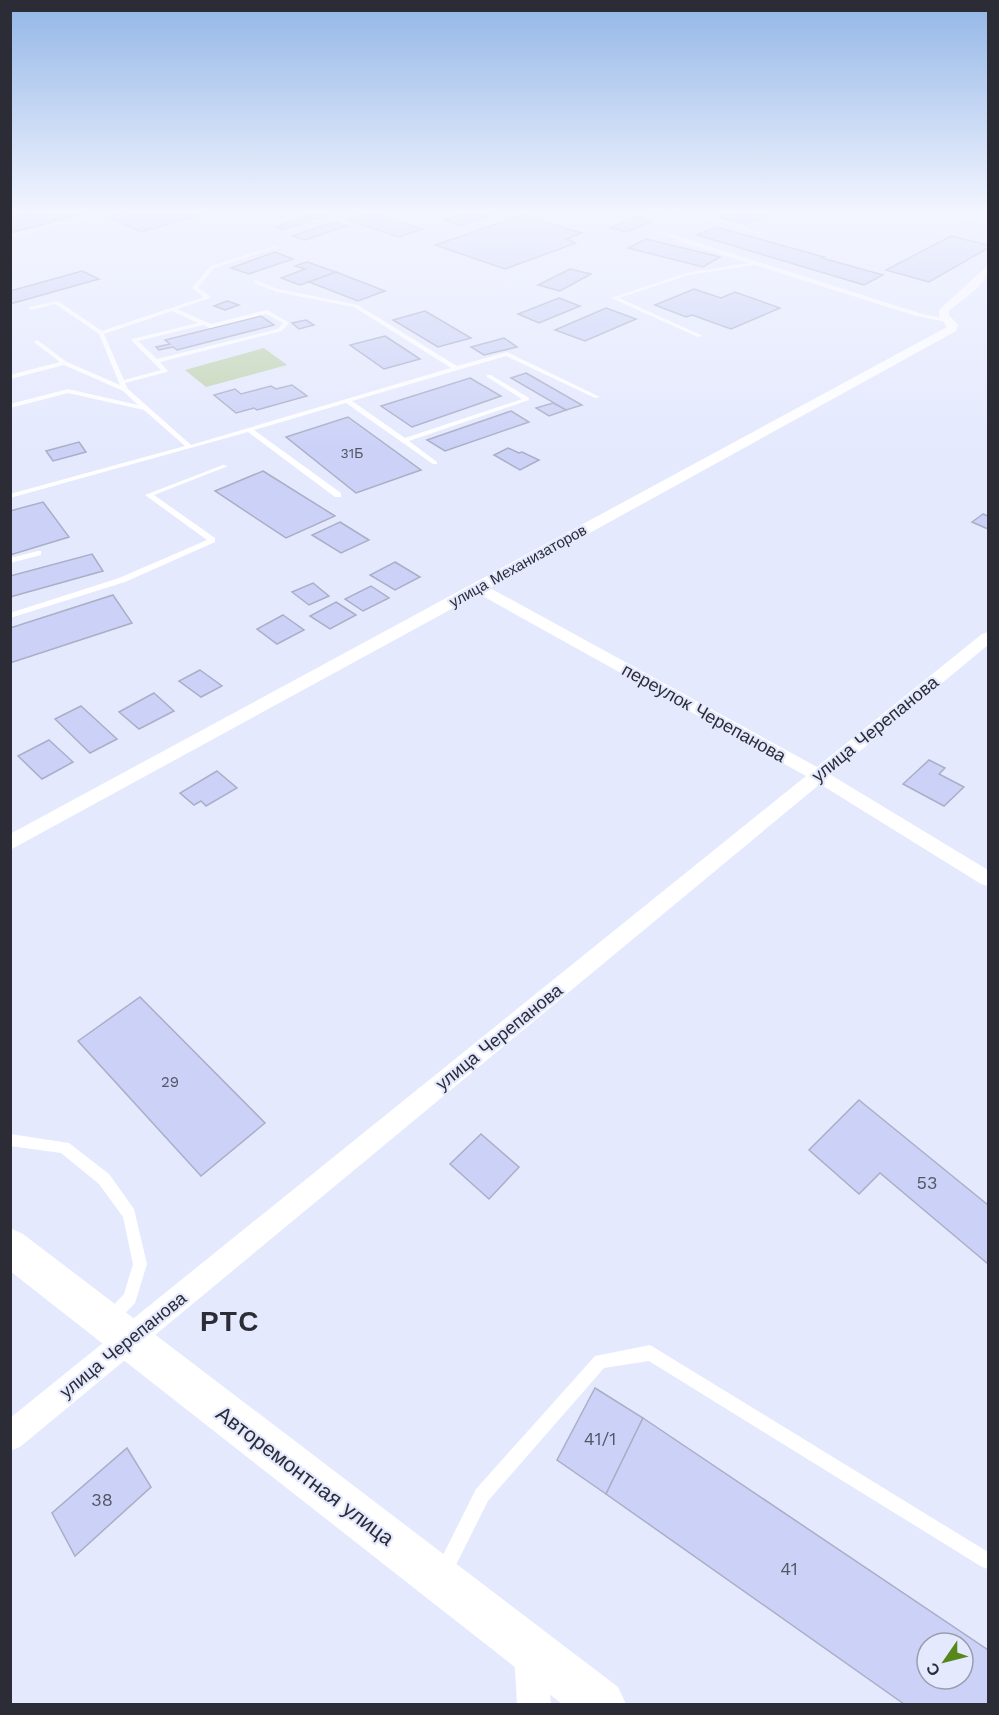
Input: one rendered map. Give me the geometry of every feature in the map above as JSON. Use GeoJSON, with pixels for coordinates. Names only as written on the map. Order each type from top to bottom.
{"type":"FeatureCollection","features":[{"type":"Feature","properties":{"kind":"street","name":"улица Механизаторов"},"geometry":{"type":"LineString","coordinates":[[10,843],[952,329],[944,310],[968,289]]}},
{"type":"Feature","properties":{"kind":"street","name":"переулок Черепанова"},"geometry":{"type":"LineString","coordinates":[[479,588],[818,775],[988,879]]}},
{"type":"Feature","properties":{"kind":"street","name":"улица Черепанова"},"geometry":{"type":"LineString","coordinates":[[10,1437],[117,1332],[818,775],[988,637]]}},
{"type":"Feature","properties":{"kind":"street","name":"Авторемонтная улица"},"geometry":{"type":"LineString","coordinates":[[10,1247],[601,1704]]}},
{"type":"Feature","properties":{"kind":"street"},"geometry":{"type":"LineString","coordinates":[[530,1648],[534,1704]]}},
{"type":"Feature","properties":{"kind":"lane"},"geometry":{"type":"LineString","coordinates":[[101,333],[208,297],[196,289]]}},
{"type":"Feature","properties":{"kind":"lane"},"geometry":{"type":"LineString","coordinates":[[274,289],[356,306],[456,368]]}},
{"type":"Feature","properties":{"kind":"lane"},"geometry":{"type":"LineString","coordinates":[[642,289],[614,298],[700,336]]}},
{"type":"Feature","properties":{"kind":"lane"},"geometry":{"type":"LineString","coordinates":[[838,289],[918,315],[947,320]]}},
{"type":"Feature","properties":{"kind":"lane"},"geometry":{"type":"LineString","coordinates":[[31,309],[56,302],[101,333],[125,390]]}},
{"type":"Feature","properties":{"kind":"lane"},"geometry":{"type":"LineString","coordinates":[[156,361],[280,330],[286,323],[267,312],[210,326],[172,309]]}},
{"type":"Feature","properties":{"kind":"lane"},"geometry":{"type":"LineString","coordinates":[[122,382],[165,371],[134,340],[204,323]]}},
{"type":"Feature","properties":{"kind":"lane"},"geometry":{"type":"LineString","coordinates":[[37,342],[65,363],[125,390],[190,447]]}},
{"type":"Feature","properties":{"kind":"lane"},"geometry":{"type":"LineString","coordinates":[[10,496],[190,447],[507,354],[597,397]]}},
{"type":"Feature","properties":{"kind":"lane"},"geometry":{"type":"LineString","coordinates":[[10,377],[65,363]]}},
{"type":"Feature","properties":{"kind":"lane"},"geometry":{"type":"LineString","coordinates":[[403,441],[527,399],[489,376]]}},
{"type":"Feature","properties":{"kind":"lane"},"geometry":{"type":"LineString","coordinates":[[10,406],[68,391],[147,408]]}},
{"type":"Feature","properties":{"kind":"lane"},"geometry":{"type":"LineString","coordinates":[[348,401],[435,463]]}},
{"type":"Feature","properties":{"kind":"lane"},"geometry":{"type":"LineString","coordinates":[[249,430],[338,495]]}},
{"type":"Feature","properties":{"kind":"lane"},"geometry":{"type":"LineString","coordinates":[[10,616],[122,580],[212,540],[149,495],[225,466]]}},
{"type":"Feature","properties":{"kind":"lane"},"geometry":{"type":"LineString","coordinates":[[10,561],[38,553]]}},
{"type":"Feature","properties":{"kind":"lane"},"geometry":{"type":"LineString","coordinates":[[10,1140],[64,1147],[104,1179],[129,1214],[140,1263],[117,1332]]}},
{"type":"Feature","properties":{"kind":"lane"},"geometry":{"type":"LineString","coordinates":[[440,1579],[482,1496],[600,1361],[650,1353],[988,1561]]}},
{"type":"Feature","properties":{"kind":"green space"},"geometry":{"type":"Polygon","coordinates":[[[264,348],[287,365],[206,387],[185,370],[264,348]]]}},
{"type":"Feature","properties":{"kind":"building"},"geometry":{"type":"Polygon","coordinates":[[[17,289],[63,289],[10,304],[10,291],[17,289]]]}},
{"type":"Feature","properties":{"kind":"building"},"geometry":{"type":"Polygon","coordinates":[[[327,289],[385,291],[358,301],[327,289]]]}},
{"type":"Feature","properties":{"kind":"building"},"geometry":{"type":"Polygon","coordinates":[[[694,289],[721,298],[735,292],[780,308],[731,329],[692,315],[686,317],[655,305],[694,289]]]}},
{"type":"Feature","properties":{"kind":"building"},"geometry":{"type":"Polygon","coordinates":[[[559,298],[580,306],[539,323],[518,314],[559,298]]]}},
{"type":"Feature","properties":{"kind":"building"},"geometry":{"type":"Polygon","coordinates":[[[227,301],[239,305],[225,310],[214,306],[227,301]]]}},
{"type":"Feature","properties":{"kind":"building"},"geometry":{"type":"Polygon","coordinates":[[[606,308],[636,319],[585,341],[555,330],[606,308]]]}},
{"type":"Feature","properties":{"kind":"building"},"geometry":{"type":"Polygon","coordinates":[[[425,311],[471,338],[438,347],[393,320],[425,311]]]}},
{"type":"Feature","properties":{"kind":"building"},"geometry":{"type":"Polygon","coordinates":[[[261,316],[274,325],[177,350],[173,347],[159,350],[156,347],[170,344],[165,340],[261,316]]]}},
{"type":"Feature","properties":{"kind":"building"},"geometry":{"type":"Polygon","coordinates":[[[306,320],[314,325],[299,329],[292,323],[306,320]]]}},
{"type":"Feature","properties":{"kind":"building"},"geometry":{"type":"Polygon","coordinates":[[[385,336],[420,359],[384,369],[350,345],[385,336]]]}},
{"type":"Feature","properties":{"kind":"building"},"geometry":{"type":"Polygon","coordinates":[[[504,338],[517,347],[484,355],[471,347],[504,338]]]}},
{"type":"Feature","properties":{"kind":"building"},"geometry":{"type":"Polygon","coordinates":[[[526,373],[582,405],[566,410],[511,378],[526,373]]]}},
{"type":"Feature","properties":{"kind":"building"},"geometry":{"type":"Polygon","coordinates":[[[470,378],[501,396],[412,427],[381,406],[470,378]]]}},
{"type":"Feature","properties":{"kind":"building"},"geometry":{"type":"Polygon","coordinates":[[[292,385],[307,396],[257,410],[254,408],[236,413],[214,395],[235,389],[241,394],[271,386],[276,389],[292,385]]]}},
{"type":"Feature","properties":{"kind":"building"},"geometry":{"type":"Polygon","coordinates":[[[553,403],[566,410],[549,416],[536,408],[553,403]]]}},
{"type":"Feature","properties":{"kind":"building"},"geometry":{"type":"Polygon","coordinates":[[[511,411],[529,422],[445,451],[427,440],[511,411]]]}},
{"type":"Feature","properties":{"kind":"building"},"geometry":{"type":"Polygon","coordinates":[[[348,417],[421,470],[356,493],[286,437],[348,417]]]}},
{"type":"Feature","properties":{"kind":"building"},"geometry":{"type":"Polygon","coordinates":[[[79,442],[86,452],[53,461],[46,451],[79,442]]]}},
{"type":"Feature","properties":{"kind":"building"},"geometry":{"type":"Polygon","coordinates":[[[508,448],[539,460],[520,470],[494,455],[508,448]]]}},
{"type":"Feature","properties":{"kind":"building"},"geometry":{"type":"Polygon","coordinates":[[[263,471],[335,516],[286,538],[215,491],[263,471]]]}},
{"type":"Feature","properties":{"kind":"building"},"geometry":{"type":"Polygon","coordinates":[[[43,502],[69,537],[10,555],[10,511],[43,502]]]}},
{"type":"Feature","properties":{"kind":"building"},"geometry":{"type":"Polygon","coordinates":[[[983,514],[988,516],[988,529],[972,522],[983,514]]]}},
{"type":"Feature","properties":{"kind":"building"},"geometry":{"type":"Polygon","coordinates":[[[340,522],[369,540],[341,553],[312,535],[340,522]]]}},
{"type":"Feature","properties":{"kind":"building"},"geometry":{"type":"Polygon","coordinates":[[[92,554],[103,571],[10,597],[10,576],[92,554]]]}},
{"type":"Feature","properties":{"kind":"building"},"geometry":{"type":"Polygon","coordinates":[[[395,562],[420,577],[395,590],[370,575],[395,562]]]}},
{"type":"Feature","properties":{"kind":"building"},"geometry":{"type":"Polygon","coordinates":[[[313,583],[329,596],[309,605],[292,592],[313,583]]]}},
{"type":"Feature","properties":{"kind":"building"},"geometry":{"type":"Polygon","coordinates":[[[371,586],[389,598],[363,611],[345,599],[371,586]]]}},
{"type":"Feature","properties":{"kind":"building"},"geometry":{"type":"Polygon","coordinates":[[[113,595],[132,623],[10,663],[10,628],[113,595]]]}},
{"type":"Feature","properties":{"kind":"building"},"geometry":{"type":"Polygon","coordinates":[[[336,602],[356,615],[330,629],[310,616],[336,602]]]}},
{"type":"Feature","properties":{"kind":"building"},"geometry":{"type":"Polygon","coordinates":[[[283,615],[304,630],[277,644],[257,629],[283,615]]]}},
{"type":"Feature","properties":{"kind":"building"},"geometry":{"type":"Polygon","coordinates":[[[200,670],[222,686],[201,697],[179,681],[200,670]]]}},
{"type":"Feature","properties":{"kind":"building"},"geometry":{"type":"Polygon","coordinates":[[[154,693],[174,711],[139,729],[119,712],[154,693]]]}},
{"type":"Feature","properties":{"kind":"building"},"geometry":{"type":"Polygon","coordinates":[[[81,706],[117,739],[90,753],[55,719],[81,706]]]}},
{"type":"Feature","properties":{"kind":"building"},"geometry":{"type":"Polygon","coordinates":[[[49,740],[73,762],[42,779],[18,756],[49,740]]]}},
{"type":"Feature","properties":{"kind":"building"},"geometry":{"type":"Polygon","coordinates":[[[929,760],[945,768],[939,774],[964,787],[944,806],[903,784],[929,760]]]}},
{"type":"Feature","properties":{"kind":"building"},"geometry":{"type":"Polygon","coordinates":[[[217,771],[237,788],[206,806],[201,801],[194,805],[180,793],[217,771]]]}},
{"type":"Feature","properties":{"kind":"building"},"geometry":{"type":"Polygon","coordinates":[[[140,997],[265,1123],[201,1176],[78,1041],[140,997]]]}},
{"type":"Feature","properties":{"kind":"building"},"geometry":{"type":"Polygon","coordinates":[[[859,1100],[988,1205],[988,1264],[880,1173],[859,1194],[809,1150],[859,1100]]]}},
{"type":"Feature","properties":{"kind":"building"},"geometry":{"type":"Polygon","coordinates":[[[481,1134],[519,1167],[489,1199],[450,1164],[481,1134]]]}},
{"type":"Feature","properties":{"kind":"building"},"geometry":{"type":"Polygon","coordinates":[[[595,1388],[643,1418],[606,1494],[557,1460],[595,1388]]]}},
{"type":"Feature","properties":{"kind":"building"},"geometry":{"type":"Polygon","coordinates":[[[643,1418],[960,1631],[915,1631],[915,1691],[975,1691],[975,1641],[988,1650],[988,1704],[904,1704],[606,1494],[643,1418]]]}},
{"type":"Feature","properties":{"kind":"building"},"geometry":{"type":"Polygon","coordinates":[[[127,1448],[151,1487],[75,1556],[52,1513],[127,1448]]]}},
{"type":"Feature","properties":{"kind":"district","name":"РТС"},"geometry":{"type":"Point","coordinates":[230,1321]}}]}
